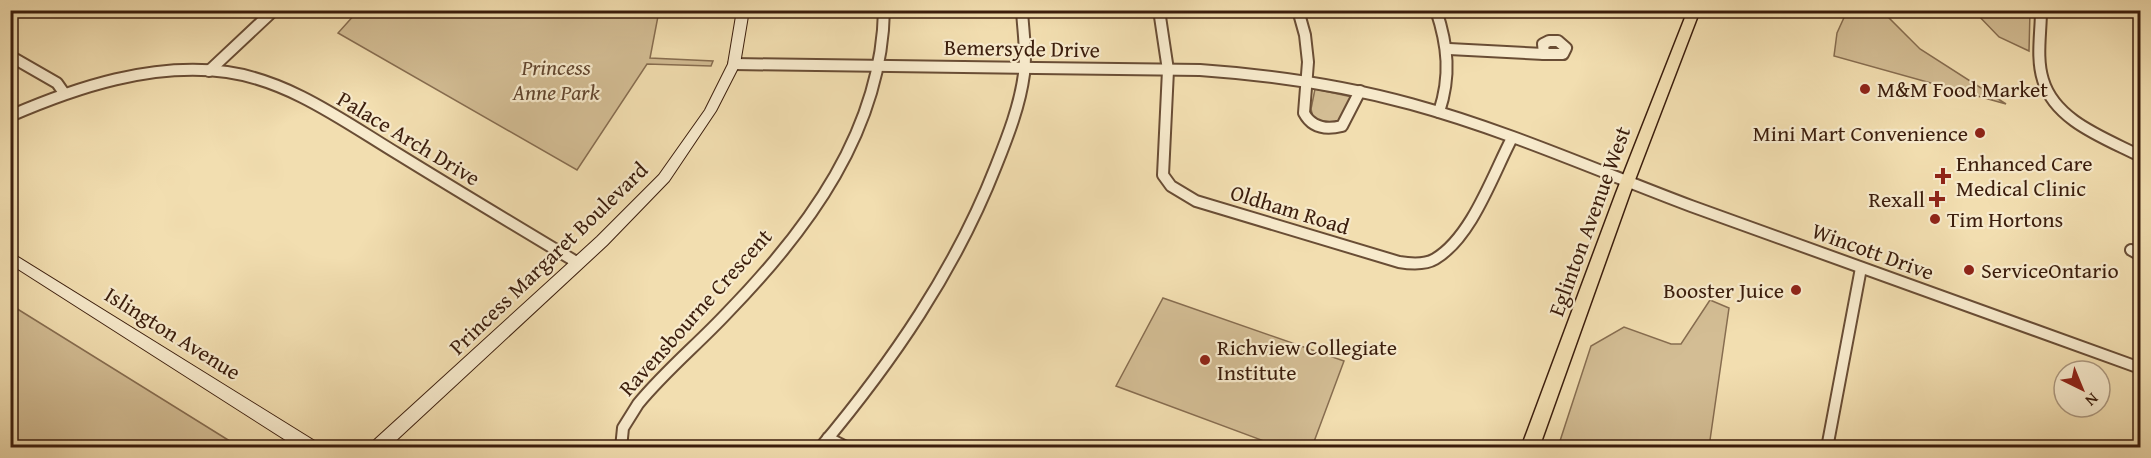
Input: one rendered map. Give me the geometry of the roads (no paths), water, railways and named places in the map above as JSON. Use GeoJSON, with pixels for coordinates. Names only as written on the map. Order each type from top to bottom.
{"type":"FeatureCollection","features":[{"type":"Feature","properties":{"kind":"main road","name":"Eglinton Avenue West"},"geometry":{"type":"LineString","coordinates":[[1530,447],[1627,182],[1694,10]]}},
{"type":"Feature","properties":{"kind":"street"},"geometry":{"type":"LineString","coordinates":[[209,71],[274,10]]}},
{"type":"Feature","properties":{"kind":"street","name":"Princess Margaret Boulevard"},"geometry":{"type":"LineString","coordinates":[[377,447],[636,209],[677,161],[710,111],[734,64],[743,10]]}},
{"type":"Feature","properties":{"kind":"street","name":"Ravensbourne Crescent"},"geometry":{"type":"LineString","coordinates":[[621,447],[623,427],[642,399],[738,302],[795,233],[837,174],[860,127],[880,65],[884,10]]}},
{"type":"Feature","properties":{"kind":"street"},"geometry":{"type":"LineString","coordinates":[[848,447],[824,443],[896,352],[937,291],[986,196],[1014,117],[1025,68],[1022,10]]}},
{"type":"Feature","properties":{"kind":"street","name":"Oldham Road"},"geometry":{"type":"LineString","coordinates":[[1159,10],[1168,70],[1163,175],[1171,186],[1196,201],[1399,262],[1424,263],[1451,247],[1458,239],[1512,138]]}},
{"type":"Feature","properties":{"kind":"street"},"geometry":{"type":"LineString","coordinates":[[1298,10],[1305,39],[1308,80],[1304,113],[1310,123],[1322,128],[1336,128],[1346,122],[1360,91]]}},
{"type":"Feature","properties":{"kind":"street"},"geometry":{"type":"LineString","coordinates":[[1436,10],[1449,49],[1447,75],[1439,112]]}},
{"type":"Feature","properties":{"kind":"street"},"geometry":{"type":"LineString","coordinates":[[2041,10],[2042,79],[2056,104],[2071,116],[2140,156]]}},
{"type":"Feature","properties":{"kind":"street"},"geometry":{"type":"LineString","coordinates":[[1449,49],[1544,54]]}},
{"type":"Feature","properties":{"kind":"street"},"geometry":{"type":"LineString","coordinates":[[10,56],[57,83],[64,93]]}},
{"type":"Feature","properties":{"kind":"street","name":"Bemersyde Drive"},"geometry":{"type":"LineString","coordinates":[[734,64],[1168,70],[1229,72],[1308,80],[1439,112],[1627,182]]}},
{"type":"Feature","properties":{"kind":"street","name":"Palace Arch Drive"},"geometry":{"type":"LineString","coordinates":[[10,116],[64,93],[137,76],[209,71],[260,81],[312,102],[578,263]]}},
{"type":"Feature","properties":{"kind":"street","name":"Wincott Drive"},"geometry":{"type":"LineString","coordinates":[[1627,182],[2140,368]]}},
{"type":"Feature","properties":{"kind":"street","name":"Islington Avenue"},"geometry":{"type":"LineString","coordinates":[[10,257],[312,447]]}},
{"type":"Feature","properties":{"kind":"street"},"geometry":{"type":"LineString","coordinates":[[1827,447],[1861,268]]}},
{"type":"Feature","properties":{"kind":"place","name":"M&M Food Market"},"geometry":{"type":"Point","coordinates":[1865,89]}},
{"type":"Feature","properties":{"kind":"place","name":"Mini Mart Convenience"},"geometry":{"type":"Point","coordinates":[1980,133]}},
{"type":"Feature","properties":{"kind":"place","name":"Enhanced Care Medical Clinic"},"geometry":{"type":"Point","coordinates":[1943,176]}},
{"type":"Feature","properties":{"kind":"place","name":"Rexall"},"geometry":{"type":"Point","coordinates":[1937,199]}},
{"type":"Feature","properties":{"kind":"place","name":"Tim Hortons"},"geometry":{"type":"Point","coordinates":[1935,219]}},
{"type":"Feature","properties":{"kind":"place","name":"ServiceOntario"},"geometry":{"type":"Point","coordinates":[1969,270]}},
{"type":"Feature","properties":{"kind":"place","name":"Booster Juice"},"geometry":{"type":"Point","coordinates":[1796,290]}},
{"type":"Feature","properties":{"kind":"place","name":"Richview Collegiate Institute"},"geometry":{"type":"Point","coordinates":[1205,360]}},
{"type":"Feature","properties":{"kind":"park label","name":"Princess Anne Park"},"geometry":{"type":"Point","coordinates":[556,80]}}]}
